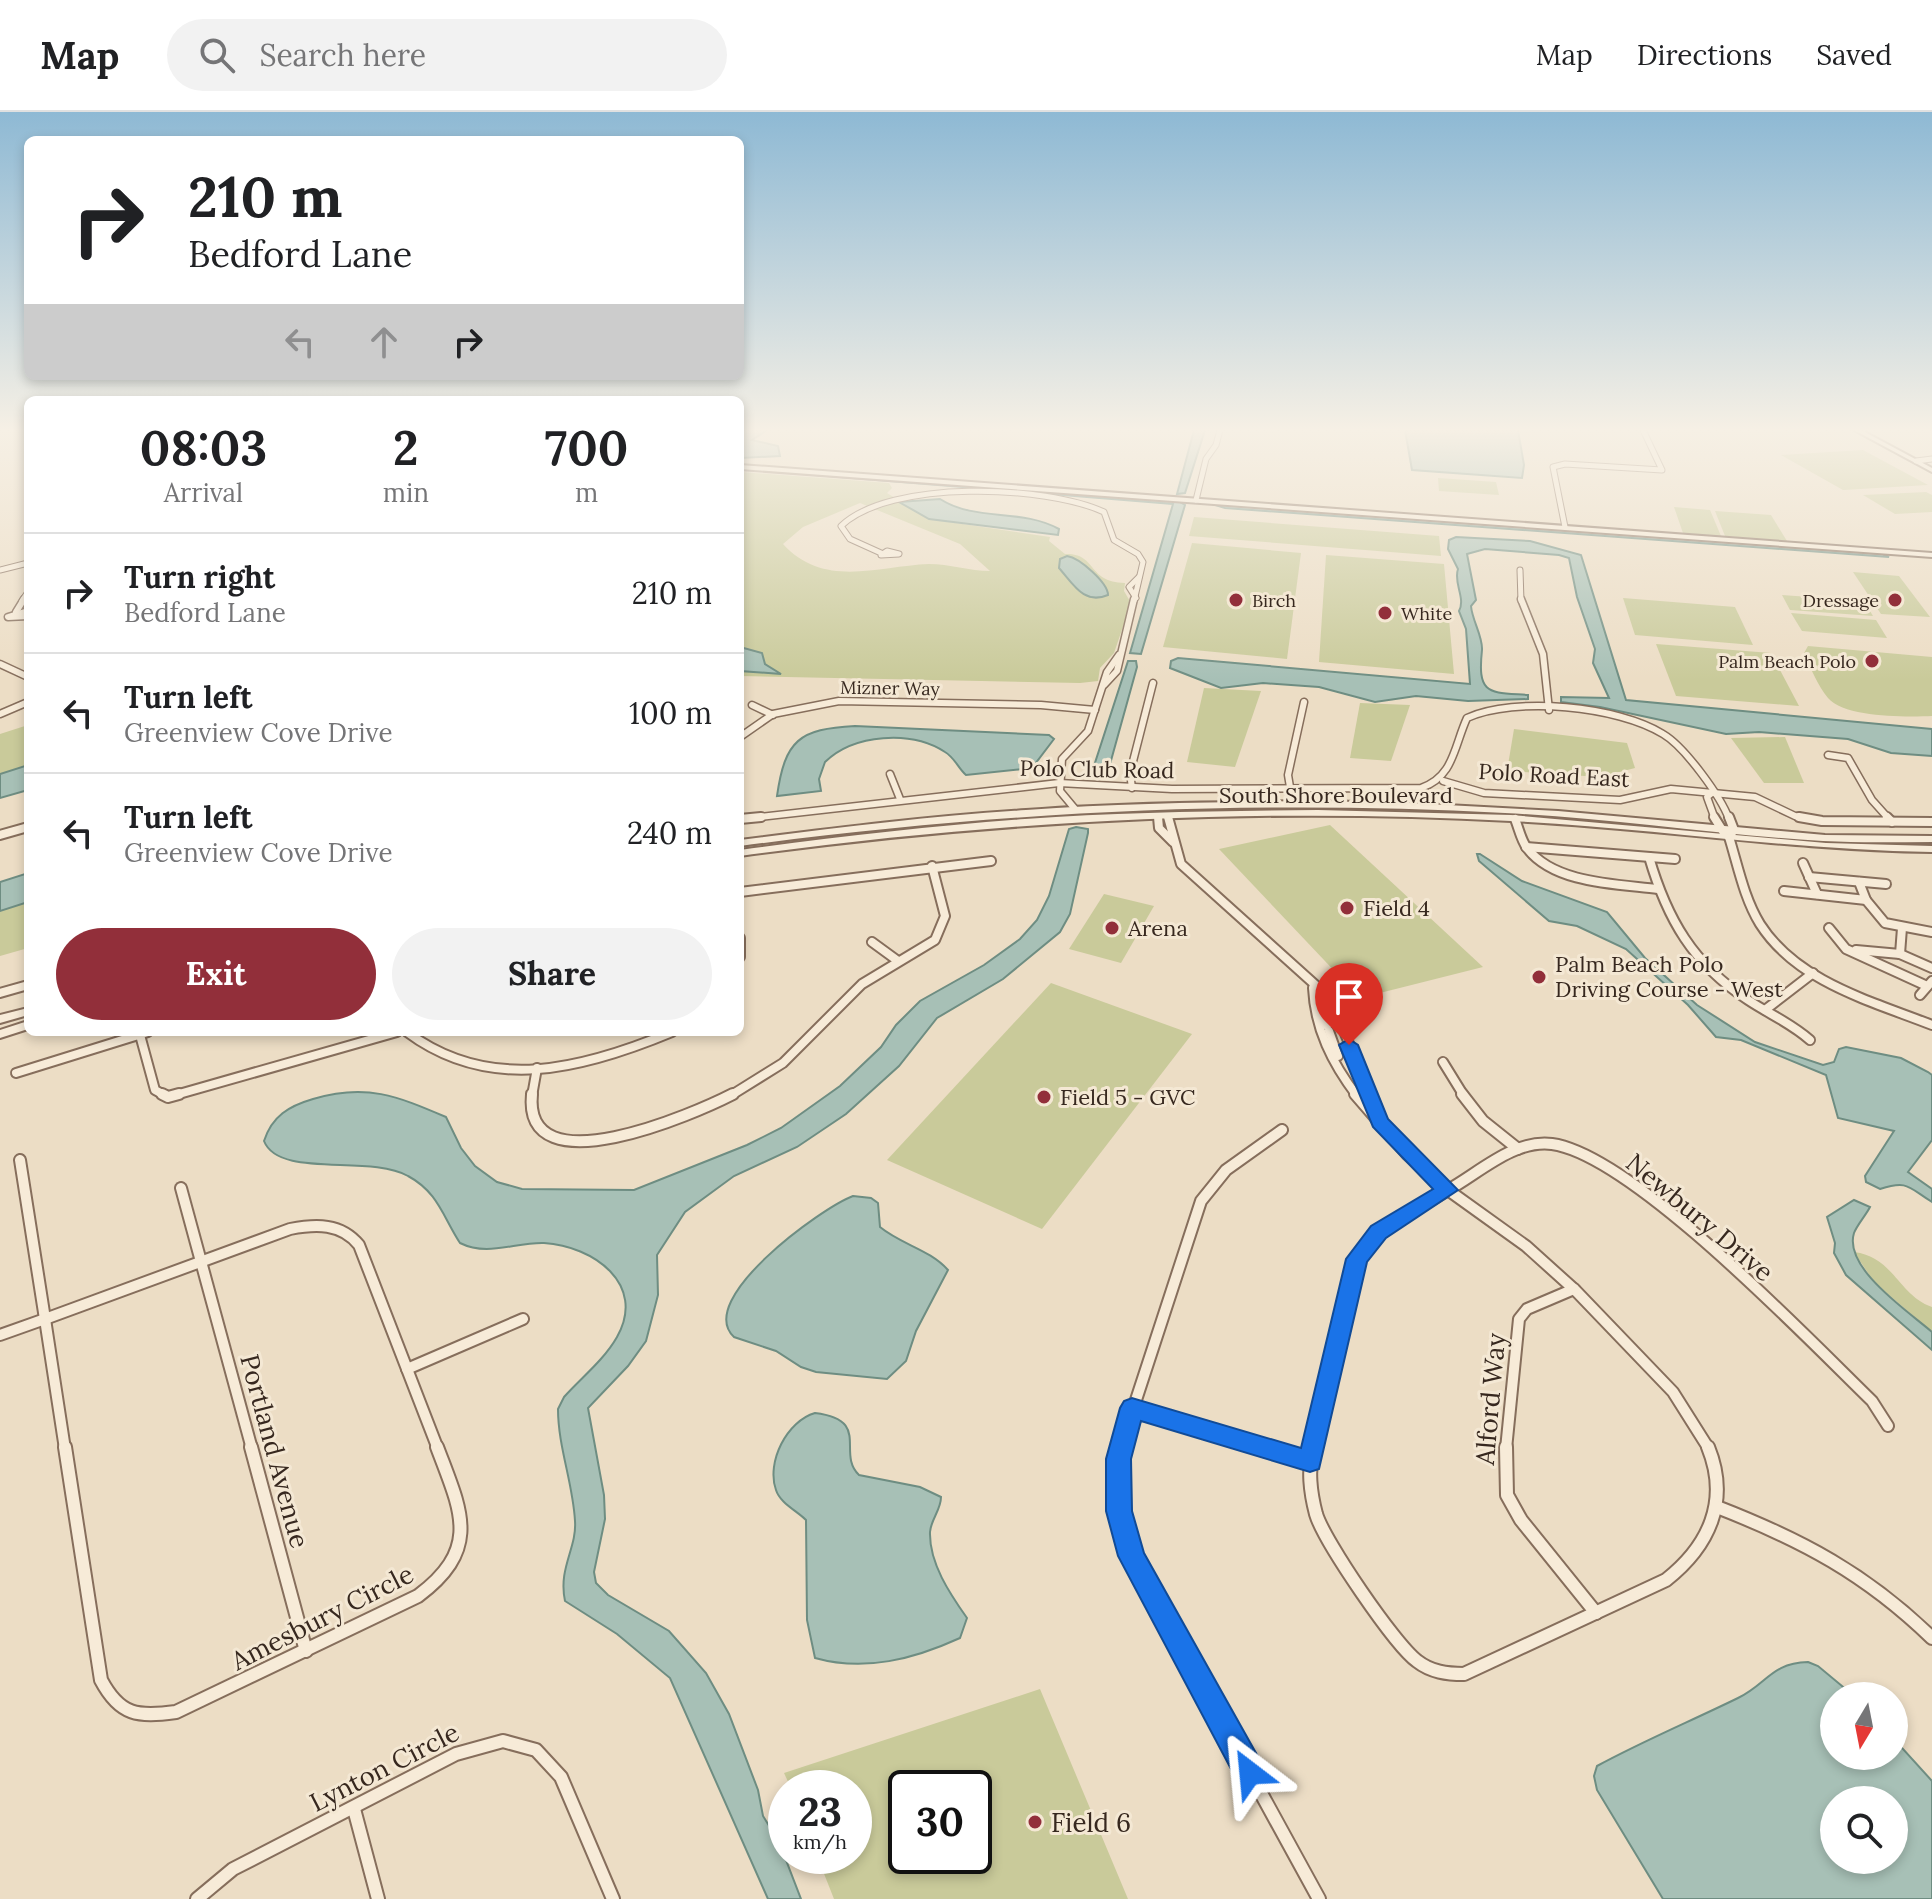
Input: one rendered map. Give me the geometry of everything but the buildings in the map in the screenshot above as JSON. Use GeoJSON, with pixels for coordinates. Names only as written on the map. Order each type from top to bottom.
{"type":"FeatureCollection","features":[{"type":"Feature","properties":{"kind":"street"},"geometry":{"type":"LineString","coordinates":[[863,513],[843,523],[841,530],[850,539],[881,553]]}},
{"type":"Feature","properties":{"kind":"street"},"geometry":{"type":"LineString","coordinates":[[1075,809],[1060,791],[1063,757],[1086,735],[1104,685],[1117,671],[1143,562],[1140,556],[1114,540],[1105,513]]}},
{"type":"Feature","properties":{"kind":"street"},"geometry":{"type":"LineString","coordinates":[[1379,513],[1932,555]]}},
{"type":"Feature","properties":{"kind":"street"},"geometry":{"type":"LineString","coordinates":[[1562,513],[1565,527]]}},
{"type":"Feature","properties":{"kind":"street"},"geometry":{"type":"LineString","coordinates":[[0,568],[24,564]]}},
{"type":"Feature","properties":{"kind":"street"},"geometry":{"type":"LineString","coordinates":[[1520,570],[1520,598],[1543,654],[1549,710]]}},
{"type":"Feature","properties":{"kind":"street"},"geometry":{"type":"LineString","coordinates":[[24,599],[16,612],[24,613]]}},
{"type":"Feature","properties":{"kind":"street"},"geometry":{"type":"LineString","coordinates":[[2,667],[24,675]]}},
{"type":"Feature","properties":{"kind":"street"},"geometry":{"type":"LineString","coordinates":[[1132,788],[1130,773],[1153,683]]}},
{"type":"Feature","properties":{"kind":"street","name":"Mizner Way"},"geometry":{"type":"LineString","coordinates":[[744,734],[773,715],[806,705],[841,700],[1048,706],[1094,713]]}},
{"type":"Feature","properties":{"kind":"street"},"geometry":{"type":"LineString","coordinates":[[1290,787],[1288,775],[1304,702]]}},
{"type":"Feature","properties":{"kind":"street"},"geometry":{"type":"LineString","coordinates":[[0,714],[24,704]]}},
{"type":"Feature","properties":{"kind":"street"},"geometry":{"type":"LineString","coordinates":[[752,705],[773,715]]}},
{"type":"Feature","properties":{"kind":"street"},"geometry":{"type":"LineString","coordinates":[[1443,781],[1448,775],[1465,722],[1471,715],[1500,707],[1614,716],[1652,727],[1672,740],[1712,793],[1721,798],[1759,923],[1781,950],[1813,973],[1932,1025]]}},
{"type":"Feature","properties":{"kind":"street"},"geometry":{"type":"LineString","coordinates":[[1828,755],[1848,758],[1872,800],[1893,823]]}},
{"type":"Feature","properties":{"kind":"street"},"geometry":{"type":"LineString","coordinates":[[890,774],[900,799]]}},
{"type":"Feature","properties":{"kind":"street","name":"Polo Club Road"},"geometry":{"type":"LineString","coordinates":[[744,818],[1059,783],[1132,788],[1410,789],[1443,781]]}},
{"type":"Feature","properties":{"kind":"street","name":"Polo Road East"},"geometry":{"type":"LineString","coordinates":[[1443,781],[1484,793],[1620,800],[1671,789],[1761,799],[1808,819],[1932,822]]}},
{"type":"Feature","properties":{"kind":"street"},"geometry":{"type":"LineString","coordinates":[[1712,793],[1707,797],[1718,828]]}},
{"type":"Feature","properties":{"kind":"street"},"geometry":{"type":"LineString","coordinates":[[1139,806],[1163,815],[1188,805]]}},
{"type":"Feature","properties":{"kind":"street","name":"South Shore Boulevard"},"geometry":{"type":"LineString","coordinates":[[744,842],[848,829],[1075,809],[1188,805],[1446,807],[1718,828],[1731,833],[1835,847],[1932,849]]}},
{"type":"Feature","properties":{"kind":"street","name":"South Shore Boulevard"},"geometry":{"type":"LineString","coordinates":[[744,852],[845,839],[1018,823],[1163,815],[1343,812],[1854,839],[1932,839]]}},
{"type":"Feature","properties":{"kind":"street"},"geometry":{"type":"LineString","coordinates":[[1163,815],[1159,828],[1173,842]]}},
{"type":"Feature","properties":{"kind":"street"},"geometry":{"type":"LineString","coordinates":[[1163,815],[1181,864],[1321,990],[1343,1028],[1380,1122]]}},
{"type":"Feature","properties":{"kind":"street"},"geometry":{"type":"LineString","coordinates":[[1515,819],[1526,847],[1544,862],[1591,879],[1658,889]]}},
{"type":"Feature","properties":{"kind":"street"},"geometry":{"type":"LineString","coordinates":[[0,835],[24,828]]}},
{"type":"Feature","properties":{"kind":"street"},"geometry":{"type":"LineString","coordinates":[[1526,847],[1675,859]]}},
{"type":"Feature","properties":{"kind":"street"},"geometry":{"type":"LineString","coordinates":[[1649,857],[1667,918],[1686,947],[1722,981],[1810,1040]]}},
{"type":"Feature","properties":{"kind":"street"},"geometry":{"type":"LineString","coordinates":[[744,891],[991,861]]}},
{"type":"Feature","properties":{"kind":"street"},"geometry":{"type":"LineString","coordinates":[[1803,863],[1817,894]]}},
{"type":"Feature","properties":{"kind":"street"},"geometry":{"type":"LineString","coordinates":[[537,1068],[531,1111],[537,1124],[551,1135],[586,1142],[659,1126],[687,1116],[772,1072],[803,1046],[857,987],[931,944],[945,924],[946,915],[932,866]]}},
{"type":"Feature","properties":{"kind":"street"},"geometry":{"type":"LineString","coordinates":[[1809,877],[1886,884]]}},
{"type":"Feature","properties":{"kind":"street"},"geometry":{"type":"LineString","coordinates":[[1859,882],[1876,919],[1902,928],[1932,932]]}},
{"type":"Feature","properties":{"kind":"street"},"geometry":{"type":"LineString","coordinates":[[1784,891],[1866,900]]}},
{"type":"Feature","properties":{"kind":"street"},"geometry":{"type":"LineString","coordinates":[[1829,928],[1846,949],[1930,984],[1920,995]]}},
{"type":"Feature","properties":{"kind":"street"},"geometry":{"type":"LineString","coordinates":[[1900,954],[1902,928]]}},
{"type":"Feature","properties":{"kind":"street"},"geometry":{"type":"LineString","coordinates":[[872,942],[898,961]]}},
{"type":"Feature","properties":{"kind":"street"},"geometry":{"type":"LineString","coordinates":[[1846,949],[1900,954],[1932,968]]}},
{"type":"Feature","properties":{"kind":"street"},"geometry":{"type":"LineString","coordinates":[[1765,1010],[1813,973]]}},
{"type":"Feature","properties":{"kind":"street"},"geometry":{"type":"LineString","coordinates":[[1307,979],[1345,1076]]}},
{"type":"Feature","properties":{"kind":"street"},"geometry":{"type":"LineString","coordinates":[[0,993],[24,986]]}},
{"type":"Feature","properties":{"kind":"street"},"geometry":{"type":"LineString","coordinates":[[1313,988],[1314,1014],[1360,1101],[1405,1151],[1448,1190],[1526,1246],[1574,1289],[1689,1412],[1715,1468],[1717,1507],[1831,1555],[1880,1588],[1932,1638]]}},
{"type":"Feature","properties":{"kind":"street"},"geometry":{"type":"LineString","coordinates":[[0,1019],[24,1012]]}},
{"type":"Feature","properties":{"kind":"street"},"geometry":{"type":"LineString","coordinates":[[0,1034],[24,1026]]}},
{"type":"Feature","properties":{"kind":"street"},"geometry":{"type":"LineString","coordinates":[[16,1073],[134,1036]]}},
{"type":"Feature","properties":{"kind":"street"},"geometry":{"type":"LineString","coordinates":[[145,1036],[155,1090],[168,1097],[383,1036]]}},
{"type":"Feature","properties":{"kind":"street"},"geometry":{"type":"LineString","coordinates":[[412,1036],[428,1049],[461,1062],[502,1068],[537,1068],[610,1054],[661,1036]]}},
{"type":"Feature","properties":{"kind":"street"},"geometry":{"type":"LineString","coordinates":[[1443,1062],[1473,1113],[1490,1131],[1518,1149]]}},
{"type":"Feature","properties":{"kind":"street"},"geometry":{"type":"LineString","coordinates":[[1282,1130],[1226,1170],[1207,1190],[1121,1443],[1117,1485],[1123,1529],[1131,1556],[1319,1899]]}},
{"type":"Feature","properties":{"kind":"street","name":"Newbury Drive"},"geometry":{"type":"LineString","coordinates":[[1717,1507],[1706,1542],[1682,1569],[1464,1674],[1445,1674],[1425,1667],[1401,1646],[1325,1534],[1311,1499],[1310,1461],[1357,1259],[1378,1232],[1518,1149],[1548,1144],[1572,1148],[1634,1186],[1690,1231],[1872,1401],[1888,1426]]}},
{"type":"Feature","properties":{"kind":"street"},"geometry":{"type":"LineString","coordinates":[[20,1160],[45,1320]]}},
{"type":"Feature","properties":{"kind":"street","name":"Portland Avenue"},"geometry":{"type":"LineString","coordinates":[[181,1188],[306,1651]]}},
{"type":"Feature","properties":{"kind":"street","name":"Amesbury Circle"},"geometry":{"type":"LineString","coordinates":[[0,1335],[299,1227],[323,1225],[343,1230],[359,1245],[461,1510],[464,1525],[459,1550],[443,1575],[418,1596],[176,1712],[134,1714],[112,1701],[101,1680],[45,1320]]}},
{"type":"Feature","properties":{"kind":"street","name":"Alford Way"},"geometry":{"type":"LineString","coordinates":[[1574,1289],[1527,1309],[1519,1319],[1504,1479],[1516,1512],[1596,1613]]}},
{"type":"Feature","properties":{"kind":"street"},"geometry":{"type":"LineString","coordinates":[[407,1369],[523,1319]]}},
{"type":"Feature","properties":{"kind":"street"},"geometry":{"type":"LineString","coordinates":[[1132,1408],[1310,1461]]}},
{"type":"Feature","properties":{"kind":"street","name":"Lynton Circle"},"geometry":{"type":"LineString","coordinates":[[197,1899],[233,1869],[468,1749],[511,1742],[531,1747],[547,1757],[560,1771],[613,1899]]}},
{"type":"Feature","properties":{"kind":"street"},"geometry":{"type":"LineString","coordinates":[[354,1809],[378,1899]]}},
{"type":"Feature","properties":{"kind":"green space"},"geometry":{"type":"Polygon","coordinates":[[[744,513],[835,513],[803,527],[783,544],[799,558],[834,571],[929,564],[990,571],[960,544],[885,513],[920,513],[929,519],[1050,537],[1049,541],[1065,554],[1083,558],[1104,578],[1125,583],[1124,591],[1131,603],[1114,653],[1100,668],[1098,681],[744,676],[744,513]]]}},
{"type":"Feature","properties":{"kind":"green space"},"geometry":{"type":"Polygon","coordinates":[[[1676,513],[1711,513],[1721,536],[1683,533],[1676,513]]]}},
{"type":"Feature","properties":{"kind":"green space"},"geometry":{"type":"Polygon","coordinates":[[[1716,513],[1771,515],[1787,541],[1725,536],[1716,513]]]}},
{"type":"Feature","properties":{"kind":"green space"},"geometry":{"type":"Polygon","coordinates":[[[1194,517],[1439,536],[1441,556],[1189,536],[1194,517]]]}},
{"type":"Feature","properties":{"kind":"green space","name":"Birch"},"geometry":{"type":"Polygon","coordinates":[[[1192,543],[1301,553],[1287,659],[1163,647],[1192,543]]]}},
{"type":"Feature","properties":{"kind":"green space","name":"White"},"geometry":{"type":"Polygon","coordinates":[[[1326,555],[1444,564],[1454,674],[1319,662],[1326,555]]]}},
{"type":"Feature","properties":{"kind":"green space","name":"Dressage"},"geometry":{"type":"Polygon","coordinates":[[[1853,572],[1899,576],[1930,617],[1881,614],[1853,572]]]}},
{"type":"Feature","properties":{"kind":"green space"},"geometry":{"type":"Polygon","coordinates":[[[1782,595],[1864,601],[1873,616],[1790,610],[1782,595]]]}},
{"type":"Feature","properties":{"kind":"green space"},"geometry":{"type":"Polygon","coordinates":[[[1623,598],[1735,607],[1753,645],[1635,635],[1623,598]]]}},
{"type":"Feature","properties":{"kind":"green space"},"geometry":{"type":"Polygon","coordinates":[[[1791,613],[1876,620],[1887,638],[1802,631],[1791,613]]]}},
{"type":"Feature","properties":{"kind":"green space"},"geometry":{"type":"Polygon","coordinates":[[[1656,644],[1771,653],[1799,706],[1676,696],[1656,644]]]}},
{"type":"Feature","properties":{"kind":"green space"},"geometry":{"type":"Polygon","coordinates":[[[1808,646],[1932,657],[1932,716],[1877,715],[1836,705],[1814,676],[1804,653],[1808,646]]]}},
{"type":"Feature","properties":{"kind":"green space"},"geometry":{"type":"Polygon","coordinates":[[[1204,688],[1261,691],[1235,767],[1187,762],[1204,688]]]}},
{"type":"Feature","properties":{"kind":"green space"},"geometry":{"type":"Polygon","coordinates":[[[1360,703],[1410,705],[1391,761],[1350,758],[1360,703]]]}},
{"type":"Feature","properties":{"kind":"green space"},"geometry":{"type":"Polygon","coordinates":[[[24,726],[24,791],[0,798],[0,734],[24,726]]]}},
{"type":"Feature","properties":{"kind":"green space"},"geometry":{"type":"Polygon","coordinates":[[[1514,729],[1627,743],[1635,768],[1600,777],[1507,771],[1514,729]]]}},
{"type":"Feature","properties":{"kind":"green space"},"geometry":{"type":"Polygon","coordinates":[[[1785,737],[1804,783],[1764,783],[1731,738],[1785,737]]]}},
{"type":"Feature","properties":{"kind":"green space","name":"Field 4"},"geometry":{"type":"Polygon","coordinates":[[[1330,825],[1483,967],[1360,998],[1219,849],[1330,825]]]}},
{"type":"Feature","properties":{"kind":"green space"},"geometry":{"type":"Polygon","coordinates":[[[24,874],[24,949],[0,956],[0,882],[24,874]]]}},
{"type":"Feature","properties":{"kind":"green space","name":"Arena"},"geometry":{"type":"Polygon","coordinates":[[[1104,894],[1154,906],[1121,963],[1069,949],[1104,894]]]}},
{"type":"Feature","properties":{"kind":"green space","name":"Field 5 - GVC"},"geometry":{"type":"Polygon","coordinates":[[[1051,983],[1192,1034],[1042,1229],[887,1160],[1051,983]]]}},
{"type":"Feature","properties":{"kind":"green space"},"geometry":{"type":"Polygon","coordinates":[[[1854,1252],[1878,1261],[1911,1294],[1932,1307],[1932,1332],[1874,1282],[1854,1252]]]}},
{"type":"Feature","properties":{"kind":"green space","name":"Field 6"},"geometry":{"type":"Polygon","coordinates":[[[1040,1689],[1128,1899],[834,1899],[824,1874],[872,1874],[872,1770],[793,1770],[1040,1689]]]}},
{"type":"Feature","properties":{"kind":"shaded area"},"geometry":{"type":"Polygon","coordinates":[[[919,513],[991,513],[1029,519],[1059,529],[1058,535],[929,519],[919,513]]]}},
{"type":"Feature","properties":{"kind":"shaded area"},"geometry":{"type":"Polygon","coordinates":[[[1170,513],[1183,513],[1141,654],[1130,653],[1170,513]]]}},
{"type":"Feature","properties":{"kind":"shaded area"},"geometry":{"type":"Polygon","coordinates":[[[1298,513],[1338,513],[1883,554],[1889,557],[1298,513]]]}},
{"type":"Feature","properties":{"kind":"shaded area"},"geometry":{"type":"Polygon","coordinates":[[[1456,537],[1530,541],[1581,555],[1626,700],[1932,729],[1932,756],[1891,753],[1848,739],[1759,732],[1726,734],[1600,707],[1561,702],[1561,697],[1609,698],[1593,663],[1595,649],[1577,597],[1569,558],[1559,555],[1485,549],[1467,554],[1476,600],[1471,606],[1482,645],[1484,684],[1495,692],[1528,695],[1528,699],[1468,701],[1416,696],[1375,702],[1319,687],[1263,683],[1221,688],[1170,668],[1171,661],[1178,658],[1470,684],[1466,629],[1459,611],[1458,569],[1448,549],[1449,540],[1456,537]]]}},
{"type":"Feature","properties":{"kind":"shaded area"},"geometry":{"type":"Polygon","coordinates":[[[1067,556],[1092,572],[1108,595],[1092,597],[1080,592],[1059,568],[1060,559],[1067,556]]]}},
{"type":"Feature","properties":{"kind":"shaded area"},"geometry":{"type":"Polygon","coordinates":[[[744,648],[762,653],[765,664],[781,674],[744,671],[744,648]]]}},
{"type":"Feature","properties":{"kind":"shaded area"},"geometry":{"type":"Polygon","coordinates":[[[1128,661],[1136,661],[1137,667],[1107,775],[1095,776],[1092,772],[1128,661]]]}},
{"type":"Feature","properties":{"kind":"shaded area"},"geometry":{"type":"Polygon","coordinates":[[[855,726],[1049,735],[1054,739],[1032,768],[966,775],[948,754],[931,745],[900,738],[867,741],[837,753],[825,762],[819,779],[821,791],[777,796],[785,762],[798,741],[820,730],[855,726]]]}},
{"type":"Feature","properties":{"kind":"shaded area"},"geometry":{"type":"Polygon","coordinates":[[[24,766],[24,791],[0,798],[0,774],[24,766]]]}},
{"type":"Feature","properties":{"kind":"shaded area"},"geometry":{"type":"Polygon","coordinates":[[[1069,829],[1088,829],[1088,833],[1070,914],[1060,932],[1003,979],[937,1018],[899,1066],[846,1114],[797,1147],[734,1176],[685,1212],[657,1255],[658,1295],[646,1341],[628,1366],[588,1408],[604,1495],[605,1519],[594,1572],[596,1583],[608,1595],[669,1631],[706,1673],[729,1714],[768,1824],[768,1874],[791,1874],[801,1899],[768,1899],[670,1678],[617,1634],[565,1601],[564,1578],[575,1521],[558,1409],[564,1397],[617,1337],[624,1318],[625,1300],[620,1285],[597,1260],[562,1246],[533,1243],[481,1249],[460,1243],[433,1197],[408,1176],[371,1167],[287,1159],[273,1153],[264,1141],[277,1119],[304,1102],[349,1092],[381,1094],[446,1117],[461,1148],[475,1166],[497,1182],[522,1189],[634,1190],[747,1145],[781,1128],[840,1086],[881,1047],[896,1025],[920,1001],[984,965],[1020,939],[1037,920],[1049,896],[1069,829]]]}},
{"type":"Feature","properties":{"kind":"shaded area"},"geometry":{"type":"Polygon","coordinates":[[[1477,854],[1522,881],[1607,912],[1645,958],[1697,1005],[1755,1042],[1823,1065],[1834,1062],[1839,1049],[1846,1047],[1901,1058],[1932,1075],[1932,1140],[1908,1172],[1932,1189],[1932,1202],[1908,1186],[1880,1189],[1866,1182],[1865,1176],[1894,1131],[1838,1118],[1826,1075],[1741,1040],[1716,1037],[1688,1005],[1626,949],[1577,926],[1549,921],[1479,861],[1477,854]]]}},
{"type":"Feature","properties":{"kind":"shaded area"},"geometry":{"type":"Polygon","coordinates":[[[24,874],[24,903],[0,911],[0,882],[24,874]]]}},
{"type":"Feature","properties":{"kind":"shaded area"},"geometry":{"type":"Polygon","coordinates":[[[853,1196],[871,1198],[878,1203],[880,1227],[932,1257],[948,1270],[916,1331],[906,1361],[887,1379],[816,1372],[801,1367],[776,1351],[734,1337],[726,1321],[731,1301],[766,1257],[815,1218],[853,1196]]]}},
{"type":"Feature","properties":{"kind":"shaded area"},"geometry":{"type":"Polygon","coordinates":[[[1854,1200],[1870,1207],[1854,1233],[1853,1246],[1858,1260],[1880,1288],[1932,1332],[1932,1350],[1846,1275],[1834,1253],[1835,1243],[1827,1217],[1854,1200]]]}},
{"type":"Feature","properties":{"kind":"shaded area"},"geometry":{"type":"Polygon","coordinates":[[[815,1413],[832,1417],[848,1430],[850,1457],[859,1475],[920,1487],[941,1497],[931,1527],[931,1544],[942,1578],[967,1618],[960,1638],[925,1652],[889,1661],[852,1664],[815,1658],[807,1620],[806,1520],[781,1499],[776,1490],[774,1467],[788,1433],[805,1417],[815,1413]]]}},
{"type":"Feature","properties":{"kind":"shaded area"},"geometry":{"type":"Polygon","coordinates":[[[1808,1662],[1837,1682],[1820,1682],[1820,1770],[1908,1770],[1908,1754],[1932,1781],[1932,1899],[1663,1899],[1597,1790],[1594,1776],[1597,1766],[1738,1698],[1786,1666],[1808,1662]]]}},
{"type":"Feature","properties":{"kind":"place","name":"Birch"},"geometry":{"type":"Point","coordinates":[1236,600]}},
{"type":"Feature","properties":{"kind":"place","name":"Dressage"},"geometry":{"type":"Point","coordinates":[1895,600]}},
{"type":"Feature","properties":{"kind":"place","name":"White"},"geometry":{"type":"Point","coordinates":[1385,613]}},
{"type":"Feature","properties":{"kind":"place","name":"Palm Beach Polo"},"geometry":{"type":"Point","coordinates":[1872,661]}},
{"type":"Feature","properties":{"kind":"place","name":"Field 4"},"geometry":{"type":"Point","coordinates":[1347,908]}},
{"type":"Feature","properties":{"kind":"place","name":"Arena"},"geometry":{"type":"Point","coordinates":[1112,928]}},
{"type":"Feature","properties":{"kind":"place","name":"Palm Beach Polo Driving Course - West"},"geometry":{"type":"Point","coordinates":[1539,977]}},
{"type":"Feature","properties":{"kind":"place","name":"Field 5 - GVC"},"geometry":{"type":"Point","coordinates":[1044,1097]}},
{"type":"Feature","properties":{"kind":"place","name":"Field 6"},"geometry":{"type":"Point","coordinates":[1035,1822]}},
{"type":"Feature","properties":{"kind":"route"},"geometry":{"type":"LineString","coordinates":[[1250,1773],[1131,1556],[1119,1511],[1118,1459],[1132,1408],[1310,1461],[1350,1275],[1357,1259],[1378,1232],[1448,1190],[1424,1170],[1380,1122],[1349,1045]]}}]}
